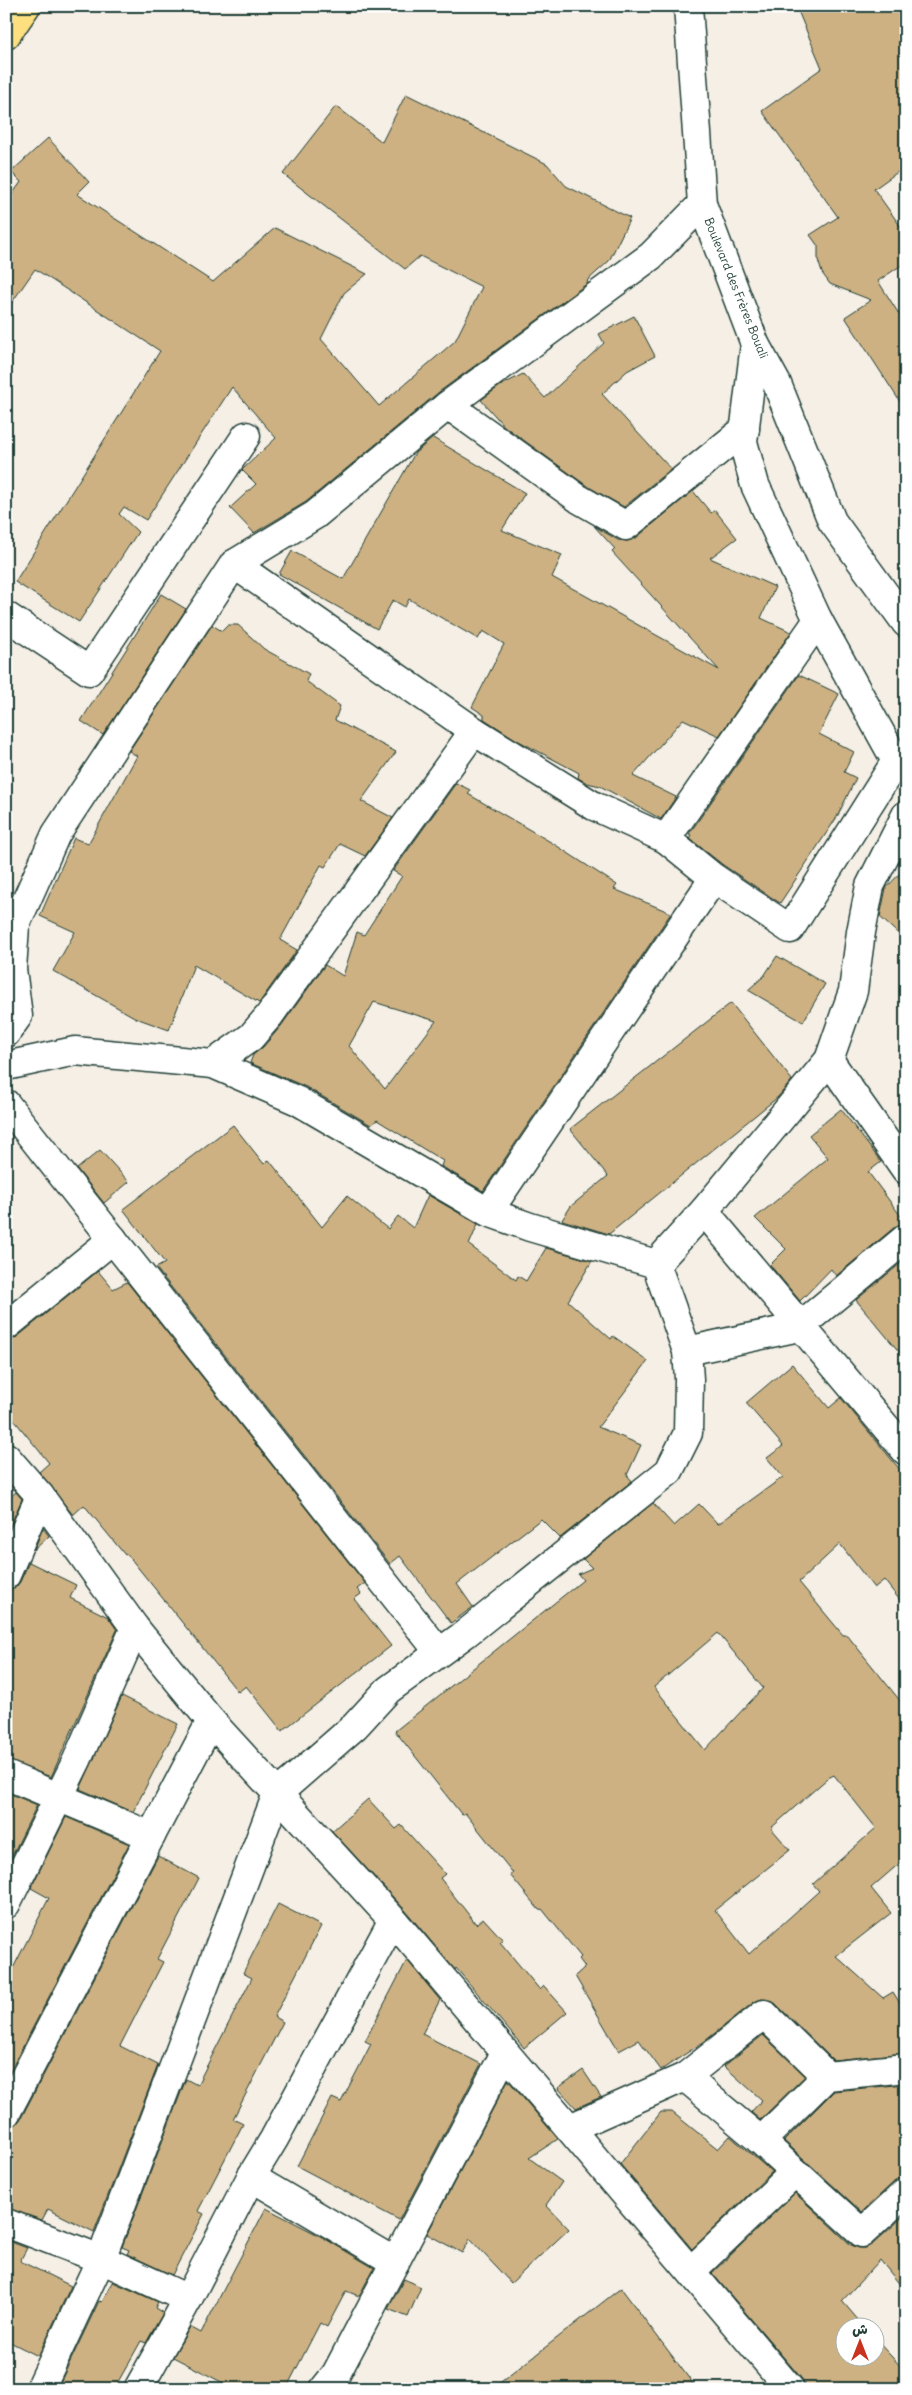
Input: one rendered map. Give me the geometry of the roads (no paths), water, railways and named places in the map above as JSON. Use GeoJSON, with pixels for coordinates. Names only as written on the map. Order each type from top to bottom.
{"type":"FeatureCollection","features":[{"type":"Feature","properties":{"kind":"highway"},"geometry":{"type":"LineString","coordinates":[[6,35],[24,7]]}},
{"type":"Feature","properties":{"kind":"street","name":"Boulevard des Frères Bouali"},"geometry":{"type":"LineString","coordinates":[[688,6],[702,204],[755,344],[777,384],[832,521],[906,623]]}},
{"type":"Feature","properties":{"kind":"street"},"geometry":{"type":"LineString","coordinates":[[6,1033],[18,1016],[12,969],[15,926],[56,834],[234,564],[315,515],[448,404],[652,256],[702,204]]}},
{"type":"Feature","properties":{"kind":"street"},"geometry":{"type":"LineString","coordinates":[[234,564],[474,731],[594,806],[666,839],[714,878],[790,929],[896,761],[818,620],[755,484],[743,442],[755,344]]}},
{"type":"Feature","properties":{"kind":"street"},"geometry":{"type":"LineString","coordinates":[[448,404],[579,499],[626,526],[745,429]]}},
{"type":"Feature","properties":{"kind":"street"},"geometry":{"type":"LineString","coordinates":[[6,616],[89,671],[246,436]]}},
{"type":"Feature","properties":{"kind":"street"},"geometry":{"type":"LineString","coordinates":[[666,839],[818,620]]}},
{"type":"Feature","properties":{"kind":"street"},"geometry":{"type":"LineString","coordinates":[[213,1064],[251,1037],[269,1016],[474,731]]}},
{"type":"Feature","properties":{"kind":"street"},"geometry":{"type":"LineString","coordinates":[[656,1264],[704,1211],[829,1060],[853,991],[861,932],[870,886],[906,815]]}},
{"type":"Feature","properties":{"kind":"street"},"geometry":{"type":"LineString","coordinates":[[488,1212],[714,878]]}},
{"type":"Feature","properties":{"kind":"street"},"geometry":{"type":"LineString","coordinates":[[6,1066],[75,1051],[213,1064],[298,1101],[488,1212],[530,1227],[656,1264]]}},
{"type":"Feature","properties":{"kind":"street"},"geometry":{"type":"LineString","coordinates":[[829,1060],[906,1170]]}},
{"type":"Feature","properties":{"kind":"street"},"geometry":{"type":"LineString","coordinates":[[6,1104],[439,1652]]}},
{"type":"Feature","properties":{"kind":"street"},"geometry":{"type":"LineString","coordinates":[[704,1211],[799,1327],[906,1450]]}},
{"type":"Feature","properties":{"kind":"street"},"geometry":{"type":"LineString","coordinates":[[687,1351],[799,1327],[906,1238]]}},
{"type":"Feature","properties":{"kind":"street"},"geometry":{"type":"LineString","coordinates":[[6,1326],[113,1239]]}},
{"type":"Feature","properties":{"kind":"street"},"geometry":{"type":"LineString","coordinates":[[40,2389],[101,2260],[277,1794],[355,1726],[388,1690],[669,1471],[688,1433],[689,1379],[687,1351],[656,1264]]}},
{"type":"Feature","properties":{"kind":"street"},"geometry":{"type":"LineString","coordinates":[[6,1457],[40,1496],[136,1628],[211,1721],[393,1920],[790,2389]]}},
{"type":"Feature","properties":{"kind":"street"},"geometry":{"type":"LineString","coordinates":[[6,1575],[40,1496]]}},
{"type":"Feature","properties":{"kind":"street"},"geometry":{"type":"LineString","coordinates":[[6,1904],[59,1797],[136,1628]]}},
{"type":"Feature","properties":{"kind":"street"},"geometry":{"type":"LineString","coordinates":[[6,2113],[211,1721]]}},
{"type":"Feature","properties":{"kind":"street"},"geometry":{"type":"LineString","coordinates":[[6,1775],[150,1836]]}},
{"type":"Feature","properties":{"kind":"street"},"geometry":{"type":"LineString","coordinates":[[141,2388],[250,2177],[274,2139],[393,1920]]}},
{"type":"Feature","properties":{"kind":"street"},"geometry":{"type":"LineString","coordinates":[[570,2128],[685,2077],[764,2014],[827,2076]]}},
{"type":"Feature","properties":{"kind":"street"},"geometry":{"type":"LineString","coordinates":[[324,2389],[336,2374],[505,2054]]}},
{"type":"Feature","properties":{"kind":"street"},"geometry":{"type":"LineString","coordinates":[[761,2141],[827,2076],[906,2068]]}},
{"type":"Feature","properties":{"kind":"street"},"geometry":{"type":"LineString","coordinates":[[685,2077],[761,2141],[862,2233],[906,2192]]}},
{"type":"Feature","properties":{"kind":"street"},"geometry":{"type":"LineString","coordinates":[[691,2271],[795,2172]]}},
{"type":"Feature","properties":{"kind":"street"},"geometry":{"type":"LineString","coordinates":[[250,2177],[395,2262]]}},
{"type":"Feature","properties":{"kind":"street"},"geometry":{"type":"LineString","coordinates":[[6,2223],[101,2260],[188,2299]]}}]}
